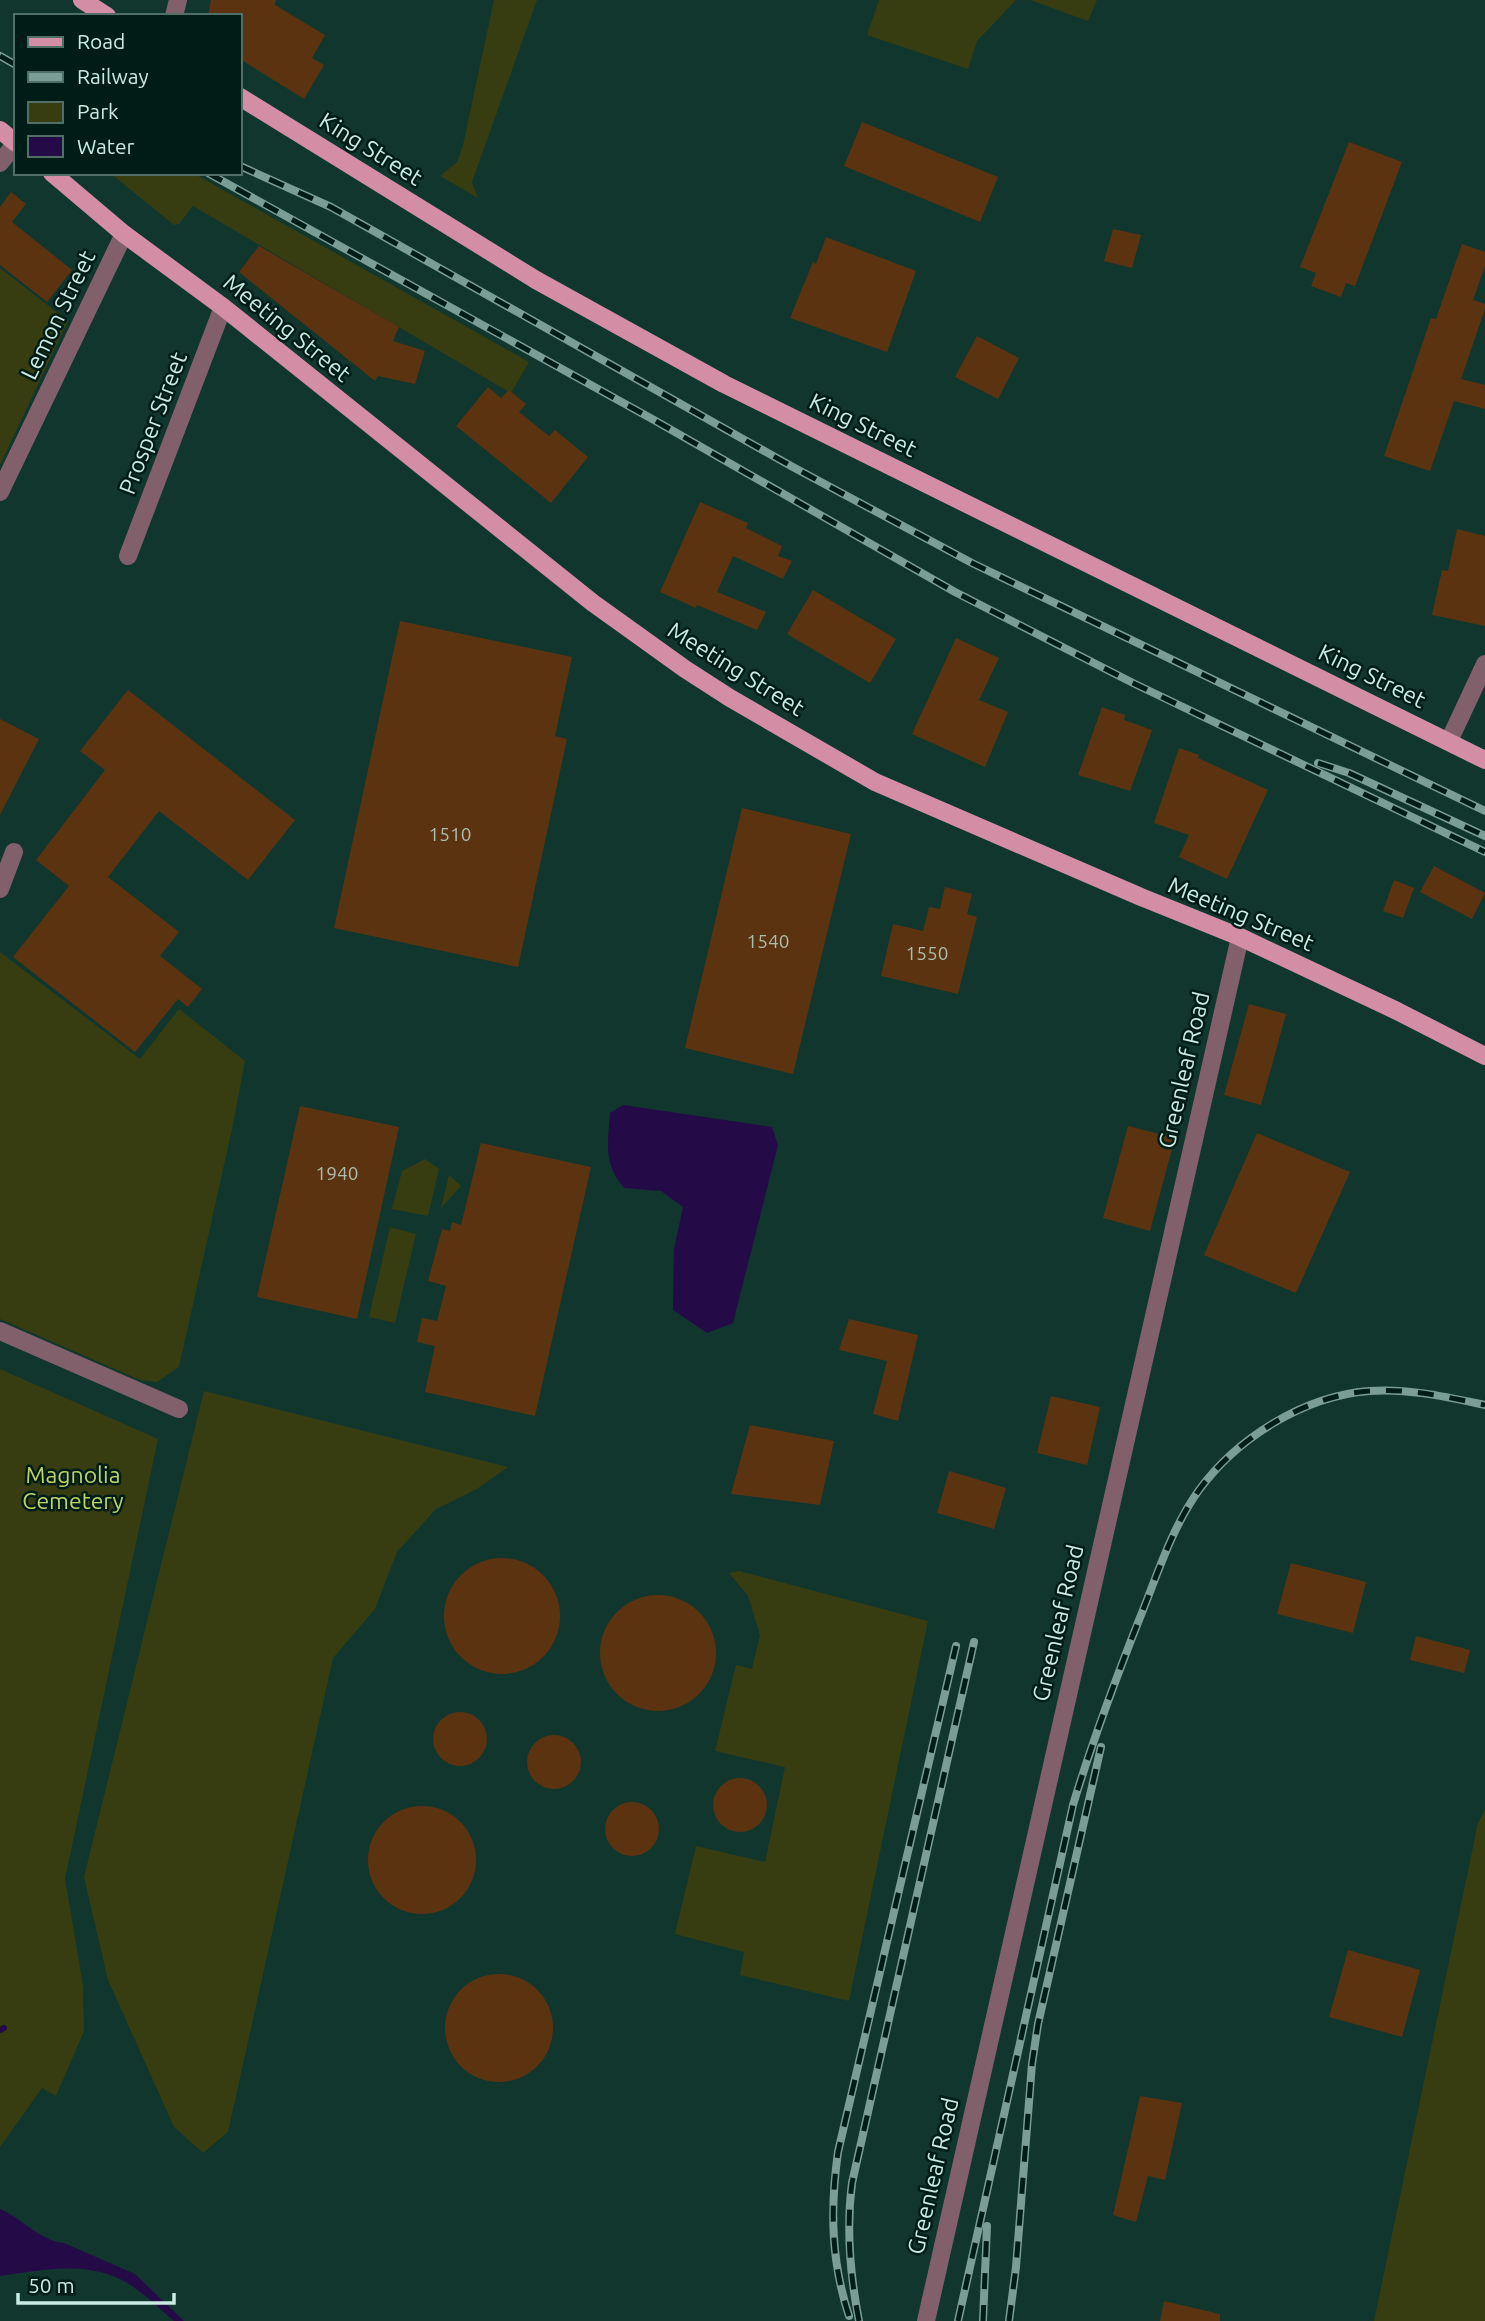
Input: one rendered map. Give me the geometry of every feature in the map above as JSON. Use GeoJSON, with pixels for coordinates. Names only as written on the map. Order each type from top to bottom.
{"type":"FeatureCollection","features":[{"type":"Feature","properties":{"kind":"main road"},"geometry":{"type":"LineString","coordinates":[[82,0],[104,14]]}},
{"type":"Feature","properties":{"kind":"main road","name":"King Street"},"geometry":{"type":"LineString","coordinates":[[242,98],[536,280],[724,384],[1485,760]]}},
{"type":"Feature","properties":{"kind":"main road"},"geometry":{"type":"LineString","coordinates":[[0,130],[14,141]]}},
{"type":"Feature","properties":{"kind":"main road","name":"Meeting Street"},"geometry":{"type":"LineString","coordinates":[[54,175],[124,234],[223,307],[593,603],[730,698],[875,782],[1240,937],[1485,1056]]}},
{"type":"Feature","properties":{"kind":"street"},"geometry":{"type":"LineString","coordinates":[[0,163],[14,146]]}},
{"type":"Feature","properties":{"kind":"street","name":"Lemon Street"},"geometry":{"type":"LineString","coordinates":[[0,492],[124,234]]}},
{"type":"Feature","properties":{"kind":"street","name":"Prosper Street"},"geometry":{"type":"LineString","coordinates":[[128,556],[223,307]]}},
{"type":"Feature","properties":{"kind":"street"},"geometry":{"type":"LineString","coordinates":[[1449,741],[1485,664]]}},
{"type":"Feature","properties":{"kind":"street"},"geometry":{"type":"LineString","coordinates":[[0,889],[7,861]]}},
{"type":"Feature","properties":{"kind":"street","name":"Greenleaf Road"},"geometry":{"type":"LineString","coordinates":[[926,2321],[1240,937]]}},
{"type":"Feature","properties":{"kind":"street"},"geometry":{"type":"LineString","coordinates":[[0,1331],[179,1409]]}},
{"type":"Feature","properties":{"kind":"green space"},"geometry":{"type":"Polygon","coordinates":[[[494,0],[537,0],[472,182],[478,198],[440,176],[457,162],[463,145],[494,0]]]}},
{"type":"Feature","properties":{"kind":"green space"},"geometry":{"type":"Polygon","coordinates":[[[879,0],[1016,0],[977,41],[968,69],[867,35],[879,0]]]}},
{"type":"Feature","properties":{"kind":"green space"},"geometry":{"type":"Polygon","coordinates":[[[1030,0],[1097,0],[1088,21],[1030,0]]]}},
{"type":"Feature","properties":{"kind":"green space"},"geometry":{"type":"Polygon","coordinates":[[[112,175],[197,175],[529,362],[511,393],[193,206],[179,224],[174,225],[112,175]]]}},
{"type":"Feature","properties":{"kind":"green space"},"geometry":{"type":"Polygon","coordinates":[[[0,268],[68,321],[0,465],[0,268]]]}},
{"type":"Feature","properties":{"kind":"green space"},"geometry":{"type":"Polygon","coordinates":[[[0,952],[140,1059],[179,1009],[245,1061],[179,1367],[157,1382],[140,1380],[0,1319],[0,952]]]}},
{"type":"Feature","properties":{"kind":"green space"},"geometry":{"type":"Polygon","coordinates":[[[425,1159],[439,1169],[428,1216],[392,1209],[402,1171],[425,1159]]]}},
{"type":"Feature","properties":{"kind":"green space"},"geometry":{"type":"Polygon","coordinates":[[[449,1175],[461,1186],[441,1208],[449,1175]]]}},
{"type":"Feature","properties":{"kind":"green space"},"geometry":{"type":"Polygon","coordinates":[[[390,1227],[416,1234],[395,1323],[369,1317],[390,1227]]]}},
{"type":"Feature","properties":{"kind":"green space","name":"Magnolia Cemetery"},"geometry":{"type":"Polygon","coordinates":[[[0,1369],[158,1439],[65,1879],[83,1986],[84,2031],[56,2096],[42,2088],[0,2147],[0,1369]]]}},
{"type":"Feature","properties":{"kind":"green space"},"geometry":{"type":"Polygon","coordinates":[[[204,1391],[508,1467],[477,1489],[436,1509],[397,1552],[375,1609],[333,1658],[228,2132],[203,2153],[174,2127],[108,1980],[84,1877],[204,1391]]]}},
{"type":"Feature","properties":{"kind":"green space"},"geometry":{"type":"Polygon","coordinates":[[[739,1571],[928,1621],[849,2001],[740,1975],[744,1952],[675,1934],[696,1846],[765,1862],[785,1767],[715,1751],[736,1665],[752,1669],[760,1635],[748,1596],[729,1573],[739,1571]]]}},
{"type":"Feature","properties":{"kind":"green space"},"geometry":{"type":"Polygon","coordinates":[[[1485,1810],[1485,2321],[1374,2321],[1478,1823],[1485,1810]]]}},
{"type":"Feature","properties":{"kind":"water"},"geometry":{"type":"Polygon","coordinates":[[[623,1105],[772,1127],[778,1145],[733,1323],[707,1333],[673,1310],[674,1249],[683,1207],[661,1191],[624,1188],[617,1179],[608,1153],[608,1134],[610,1113],[623,1105]]]}},
{"type":"Feature","properties":{"kind":"water"},"geometry":{"type":"Polygon","coordinates":[[[0,2209],[47,2238],[135,2274],[184,2321],[174,2321],[132,2286],[101,2272],[68,2269],[0,2276],[0,2209]]]}},
{"type":"Feature","properties":{"kind":"building"},"geometry":{"type":"Polygon","coordinates":[[[211,0],[276,0],[275,5],[325,35],[312,58],[324,65],[304,99],[242,60],[242,14],[208,14],[211,0]]]}},
{"type":"Feature","properties":{"kind":"building"},"geometry":{"type":"Polygon","coordinates":[[[862,122],[998,177],[980,222],[844,166],[862,122]]]}},
{"type":"Feature","properties":{"kind":"building"},"geometry":{"type":"Polygon","coordinates":[[[1349,142],[1402,162],[1355,286],[1346,283],[1341,297],[1311,286],[1316,273],[1300,267],[1349,142]]]}},
{"type":"Feature","properties":{"kind":"building"},"geometry":{"type":"Polygon","coordinates":[[[11,192],[26,204],[12,222],[72,270],[47,302],[0,265],[0,207],[11,192]]]}},
{"type":"Feature","properties":{"kind":"building"},"geometry":{"type":"Polygon","coordinates":[[[1113,229],[1141,235],[1132,268],[1104,261],[1113,229]]]}},
{"type":"Feature","properties":{"kind":"building"},"geometry":{"type":"Polygon","coordinates":[[[826,237],[916,271],[887,352],[790,318],[826,237]]]}},
{"type":"Feature","properties":{"kind":"building"},"geometry":{"type":"Polygon","coordinates":[[[1462,244],[1485,252],[1485,266],[1473,300],[1485,304],[1485,309],[1461,379],[1485,385],[1485,409],[1454,401],[1430,471],[1384,456],[1431,318],[1436,319],[1462,244]]]}},
{"type":"Feature","properties":{"kind":"building"},"geometry":{"type":"Polygon","coordinates":[[[259,246],[399,327],[393,341],[425,351],[415,384],[378,376],[375,381],[239,272],[259,246]]]}},
{"type":"Feature","properties":{"kind":"building"},"geometry":{"type":"Polygon","coordinates":[[[977,336],[1019,358],[998,399],[955,377],[977,336]]]}},
{"type":"Feature","properties":{"kind":"building"},"geometry":{"type":"Polygon","coordinates":[[[488,387],[501,398],[509,390],[526,404],[519,412],[549,436],[555,430],[588,457],[551,503],[456,426],[488,387]]]}},
{"type":"Feature","properties":{"kind":"building"},"geometry":{"type":"Polygon","coordinates":[[[700,502],[748,523],[746,528],[782,546],[778,556],[792,561],[783,579],[733,556],[717,592],[766,612],[757,630],[660,592],[700,502]]]}},
{"type":"Feature","properties":{"kind":"building"},"geometry":{"type":"Polygon","coordinates":[[[1457,529],[1485,536],[1485,626],[1432,615],[1442,570],[1448,571],[1457,529]]]}},
{"type":"Feature","properties":{"kind":"building"},"geometry":{"type":"Polygon","coordinates":[[[813,590],[896,639],[870,683],[787,634],[813,590]]]}},
{"type":"Feature","properties":{"kind":"building"},"geometry":{"type":"Polygon","coordinates":[[[400,621],[572,657],[555,736],[567,739],[518,967],[334,928],[400,621]]]}},
{"type":"Feature","properties":{"kind":"building"},"geometry":{"type":"Polygon","coordinates":[[[956,638],[999,658],[979,700],[1008,712],[985,767],[912,734],[956,638]]]}},
{"type":"Feature","properties":{"kind":"building"},"geometry":{"type":"Polygon","coordinates":[[[128,690],[295,820],[248,880],[159,811],[108,877],[179,932],[160,956],[202,989],[188,1007],[178,999],[135,1052],[13,957],[69,886],[36,860],[105,770],[80,751],[128,690]]]}},
{"type":"Feature","properties":{"kind":"building"},"geometry":{"type":"Polygon","coordinates":[[[1102,707],[1125,715],[1124,720],[1152,730],[1130,791],[1078,775],[1102,707]]]}},
{"type":"Feature","properties":{"kind":"building"},"geometry":{"type":"Polygon","coordinates":[[[0,719],[39,739],[0,815],[0,719]]]}},
{"type":"Feature","properties":{"kind":"building"},"geometry":{"type":"Polygon","coordinates":[[[1179,748],[1199,755],[1198,758],[1268,790],[1227,879],[1179,857],[1189,835],[1154,823],[1179,748]]]}},
{"type":"Feature","properties":{"kind":"building"},"geometry":{"type":"Polygon","coordinates":[[[742,808],[851,834],[793,1074],[685,1048],[742,808]]]}},
{"type":"Feature","properties":{"kind":"building"},"geometry":{"type":"Polygon","coordinates":[[[1434,866],[1485,893],[1472,919],[1420,892],[1434,866]]]}},
{"type":"Feature","properties":{"kind":"building"},"geometry":{"type":"Polygon","coordinates":[[[1394,880],[1414,888],[1403,918],[1383,911],[1394,880]]]}},
{"type":"Feature","properties":{"kind":"building"},"geometry":{"type":"Polygon","coordinates":[[[945,887],[972,894],[967,914],[977,917],[958,994],[881,976],[893,924],[923,931],[929,907],[940,909],[945,887]]]}},
{"type":"Feature","properties":{"kind":"building"},"geometry":{"type":"Polygon","coordinates":[[[1249,1004],[1286,1014],[1261,1105],[1224,1095],[1249,1004]]]}},
{"type":"Feature","properties":{"kind":"building"},"geometry":{"type":"Polygon","coordinates":[[[300,1106],[399,1127],[357,1319],[257,1297],[300,1106]]]}},
{"type":"Feature","properties":{"kind":"building"},"geometry":{"type":"Polygon","coordinates":[[[1128,1126],[1175,1138],[1150,1231],[1103,1218],[1128,1126]]]}},
{"type":"Feature","properties":{"kind":"building"},"geometry":{"type":"Polygon","coordinates":[[[1257,1133],[1350,1172],[1296,1293],[1204,1255],[1257,1133]]]}},
{"type":"Feature","properties":{"kind":"building"},"geometry":{"type":"Polygon","coordinates":[[[481,1143],[591,1167],[535,1416],[425,1392],[435,1346],[417,1342],[422,1318],[437,1321],[446,1286],[428,1281],[442,1229],[450,1231],[452,1222],[461,1225],[481,1143]]]}},
{"type":"Feature","properties":{"kind":"building"},"geometry":{"type":"Polygon","coordinates":[[[849,1319],[918,1335],[898,1421],[873,1414],[887,1361],[839,1350],[849,1319]]]}},
{"type":"Feature","properties":{"kind":"building"},"geometry":{"type":"Polygon","coordinates":[[[1051,1396],[1100,1407],[1087,1465],[1037,1453],[1051,1396]]]}},
{"type":"Feature","properties":{"kind":"building"},"geometry":{"type":"Polygon","coordinates":[[[750,1425],[834,1441],[820,1505],[731,1494],[750,1425]]]}},
{"type":"Feature","properties":{"kind":"building"},"geometry":{"type":"Polygon","coordinates":[[[949,1471],[1006,1488],[994,1529],[937,1513],[949,1471]]]}},
{"type":"Feature","properties":{"kind":"building"},"geometry":{"type":"Polygon","coordinates":[[[502,1558],[524,1562],[543,1575],[556,1594],[560,1616],[556,1638],[543,1657],[524,1670],[502,1674],[480,1670],[461,1657],[448,1638],[444,1616],[448,1594],[461,1575],[480,1562],[502,1558]]]}},
{"type":"Feature","properties":{"kind":"building"},"geometry":{"type":"Polygon","coordinates":[[[1291,1563],[1366,1582],[1353,1633],[1277,1614],[1291,1563]]]}},
{"type":"Feature","properties":{"kind":"building"},"geometry":{"type":"Polygon","coordinates":[[[658,1595],[680,1599],[699,1612],[712,1631],[716,1653],[712,1675],[699,1694],[680,1707],[658,1711],[636,1707],[617,1694],[604,1675],[600,1653],[604,1631],[617,1612],[636,1599],[658,1595]]]}},
{"type":"Feature","properties":{"kind":"building"},"geometry":{"type":"Polygon","coordinates":[[[1416,1636],[1470,1650],[1464,1673],[1410,1660],[1416,1636]]]}},
{"type":"Feature","properties":{"kind":"building"},"geometry":{"type":"Polygon","coordinates":[[[460,1712],[479,1720],[487,1739],[479,1758],[460,1766],[441,1758],[433,1739],[441,1720],[460,1712]]]}},
{"type":"Feature","properties":{"kind":"building"},"geometry":{"type":"Polygon","coordinates":[[[554,1735],[573,1743],[581,1762],[573,1781],[554,1789],[535,1781],[527,1762],[535,1743],[554,1735]]]}},
{"type":"Feature","properties":{"kind":"building"},"geometry":{"type":"Polygon","coordinates":[[[740,1778],[759,1786],[767,1805],[759,1824],[740,1832],[721,1824],[713,1805],[721,1786],[740,1778]]]}},
{"type":"Feature","properties":{"kind":"building"},"geometry":{"type":"Polygon","coordinates":[[[632,1802],[651,1810],[659,1829],[651,1848],[632,1856],[613,1848],[605,1829],[613,1810],[632,1802]]]}},
{"type":"Feature","properties":{"kind":"building"},"geometry":{"type":"Polygon","coordinates":[[[422,1806],[443,1810],[460,1822],[472,1839],[476,1860],[472,1881],[460,1898],[443,1910],[422,1914],[401,1910],[384,1898],[372,1881],[368,1860],[372,1839],[384,1822],[401,1810],[422,1806]]]}},
{"type":"Feature","properties":{"kind":"building"},"geometry":{"type":"Polygon","coordinates":[[[1348,1950],[1420,1970],[1402,2037],[1329,2017],[1348,1950]]]}},
{"type":"Feature","properties":{"kind":"building"},"geometry":{"type":"Polygon","coordinates":[[[499,1974],[520,1978],[537,1990],[549,2007],[553,2028],[549,2049],[537,2066],[520,2078],[499,2082],[478,2078],[461,2066],[449,2049],[445,2028],[449,2007],[461,1990],[478,1978],[499,1974]]]}},
{"type":"Feature","properties":{"kind":"building"},"geometry":{"type":"Polygon","coordinates":[[[1140,2096],[1182,2103],[1165,2180],[1148,2176],[1136,2222],[1113,2215],[1140,2096]]]}},
{"type":"Feature","properties":{"kind":"building"},"geometry":{"type":"Polygon","coordinates":[[[1164,2301],[1220,2314],[1220,2321],[1160,2321],[1164,2301]]]}},
{"type":"Feature","properties":{"kind":"waterway"},"geometry":{"type":"LineString","coordinates":[[0,2030],[4,2028]]}},
{"type":"Feature","properties":{"kind":"railway"},"geometry":{"type":"LineString","coordinates":[[0,56],[14,64]]}},
{"type":"Feature","properties":{"kind":"railway"},"geometry":{"type":"LineString","coordinates":[[242,167],[331,207],[791,466],[972,563],[1485,811]]}},
{"type":"Feature","properties":{"kind":"railway"},"geometry":{"type":"LineString","coordinates":[[212,175],[654,420],[955,592],[1135,684],[1485,852]]}},
{"type":"Feature","properties":{"kind":"railway"},"geometry":{"type":"LineString","coordinates":[[1318,763],[1349,773],[1485,836]]}},
{"type":"Feature","properties":{"kind":"railway"},"geometry":{"type":"LineString","coordinates":[[958,2321],[1073,1805],[1130,1643],[1165,1553],[1189,1505],[1215,1471],[1252,1437],[1320,1401],[1384,1390],[1427,1394],[1485,1405]]}},
{"type":"Feature","properties":{"kind":"railway"},"geometry":{"type":"LineString","coordinates":[[859,2321],[850,2252],[852,2183],[974,1642]]}},
{"type":"Feature","properties":{"kind":"railway"},"geometry":{"type":"LineString","coordinates":[[849,2316],[835,2255],[833,2214],[838,2152],[956,1646]]}},
{"type":"Feature","properties":{"kind":"railway"},"geometry":{"type":"LineString","coordinates":[[1009,2321],[1038,2024],[1101,1747]]}},
{"type":"Feature","properties":{"kind":"railway"},"geometry":{"type":"LineString","coordinates":[[983,2321],[987,2226]]}}]}
